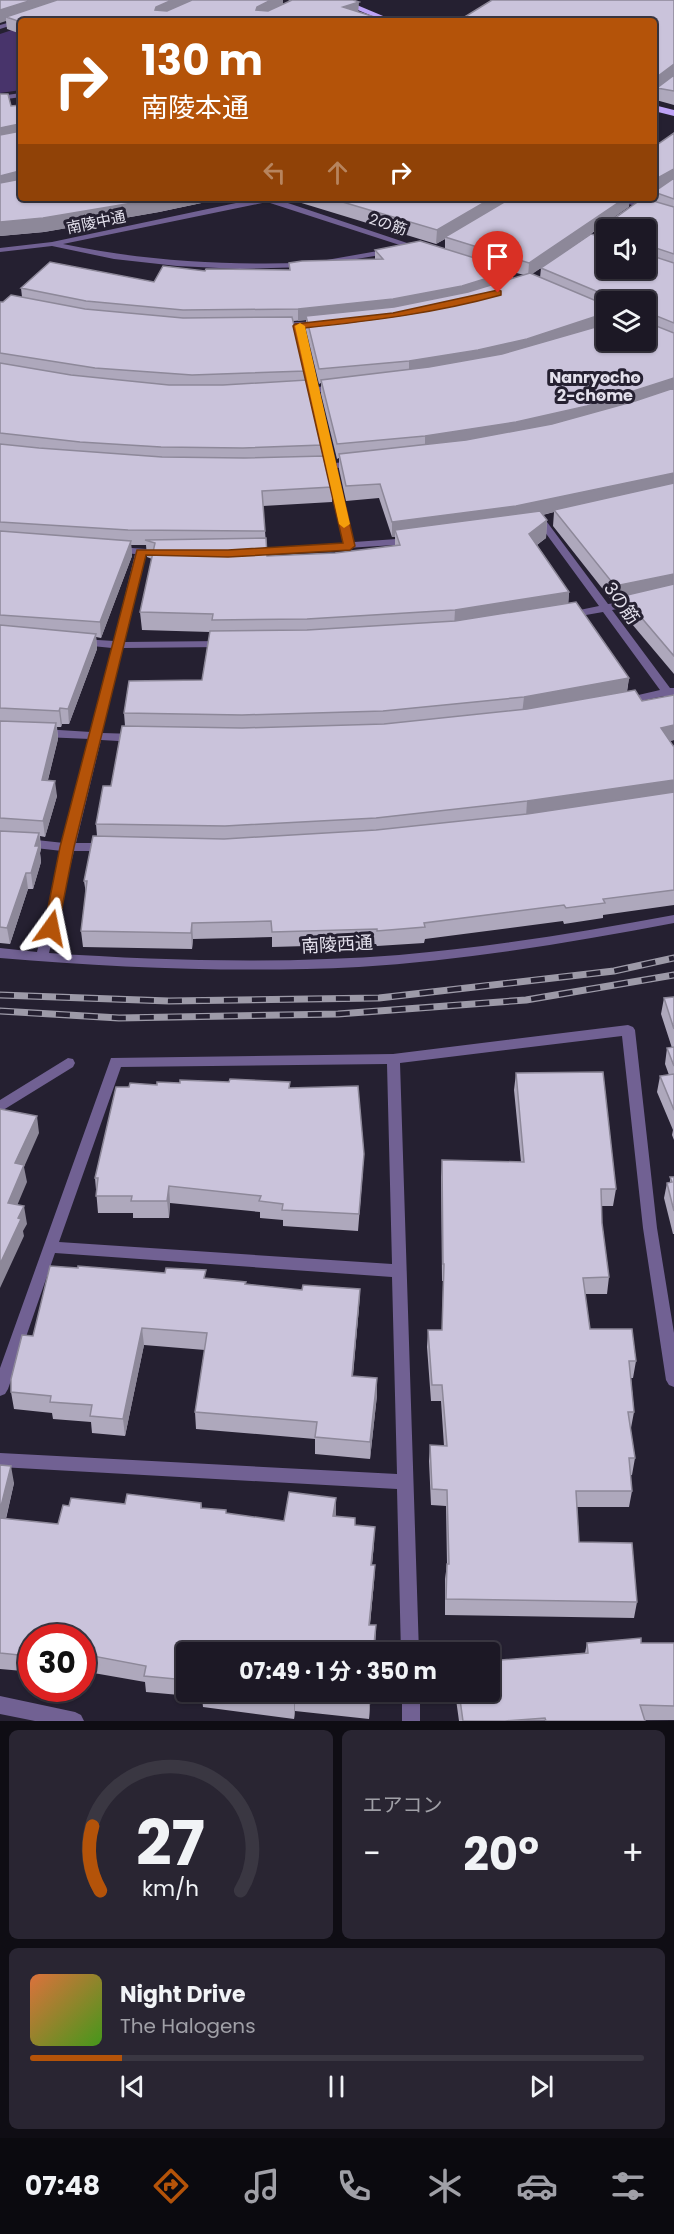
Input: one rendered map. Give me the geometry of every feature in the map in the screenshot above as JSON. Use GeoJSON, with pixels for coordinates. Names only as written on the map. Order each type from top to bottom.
{"type":"FeatureCollection","features":[{"type":"Feature","properties":{"kind":"main road"},"geometry":{"type":"LineString","coordinates":[[338,0],[383,18]]}},
{"type":"Feature","properties":{"kind":"main road"},"geometry":{"type":"LineString","coordinates":[[657,109],[674,113]]}},
{"type":"Feature","properties":{"kind":"street"},"geometry":{"type":"LineString","coordinates":[[0,27],[18,22]]}},
{"type":"Feature","properties":{"kind":"street"},"geometry":{"type":"LineString","coordinates":[[657,94],[674,80]]}},
{"type":"Feature","properties":{"kind":"street"},"geometry":{"type":"LineString","coordinates":[[0,98],[18,95]]}},
{"type":"Feature","properties":{"kind":"street","name":"南陵中通"},"geometry":{"type":"LineString","coordinates":[[0,250],[52,244],[257,201]]}},
{"type":"Feature","properties":{"kind":"street","name":"2の筋"},"geometry":{"type":"LineString","coordinates":[[273,201],[432,252]]}},
{"type":"Feature","properties":{"kind":"street"},"geometry":{"type":"LineString","coordinates":[[625,201],[674,218]]}},
{"type":"Feature","properties":{"kind":"street"},"geometry":{"type":"LineString","coordinates":[[631,212],[648,201]]}},
{"type":"Feature","properties":{"kind":"street"},"geometry":{"type":"LineString","coordinates":[[52,244],[143,262],[198,267],[314,264],[410,246]]}},
{"type":"Feature","properties":{"kind":"street"},"geometry":{"type":"LineString","coordinates":[[269,327],[332,323]]}},
{"type":"Feature","properties":{"kind":"street"},"geometry":{"type":"LineString","coordinates":[[298,326],[350,546]]}},
{"type":"Feature","properties":{"kind":"street"},"geometry":{"type":"LineString","coordinates":[[279,392],[344,387]]}},
{"type":"Feature","properties":{"kind":"street"},"geometry":{"type":"LineString","coordinates":[[296,467],[330,467],[363,463]]}},
{"type":"Feature","properties":{"kind":"street","name":"3の筋"},"geometry":{"type":"LineString","coordinates":[[532,525],[548,523],[607,609],[672,695]]}},
{"type":"Feature","properties":{"kind":"street"},"geometry":{"type":"LineString","coordinates":[[238,553],[417,540]]}},
{"type":"Feature","properties":{"kind":"street"},"geometry":{"type":"LineString","coordinates":[[108,550],[174,553]]}},
{"type":"Feature","properties":{"kind":"street"},"geometry":{"type":"LineString","coordinates":[[42,957],[51,928],[67,847],[141,552]]}},
{"type":"Feature","properties":{"kind":"street"},"geometry":{"type":"LineString","coordinates":[[560,616],[607,609],[649,599]]}},
{"type":"Feature","properties":{"kind":"street"},"geometry":{"type":"LineString","coordinates":[[71,641],[118,645],[236,643]]}},
{"type":"Feature","properties":{"kind":"street"},"geometry":{"type":"LineString","coordinates":[[616,703],[672,695]]}},
{"type":"Feature","properties":{"kind":"street"},"geometry":{"type":"LineString","coordinates":[[32,732],[153,739]]}},
{"type":"Feature","properties":{"kind":"street"},"geometry":{"type":"LineString","coordinates":[[0,840],[67,847],[115,847]]}},
{"type":"Feature","properties":{"kind":"street","name":"南陵西通"},"geometry":{"type":"LineString","coordinates":[[0,953],[225,966],[360,962],[511,947],[674,919]]}},
{"type":"Feature","properties":{"kind":"street"},"geometry":{"type":"LineString","coordinates":[[0,1389],[116,1062],[393,1059],[628,1030],[650,1228],[674,1380]]}},
{"type":"Feature","properties":{"kind":"street"},"geometry":{"type":"LineString","coordinates":[[393,1059],[410,1642]]}},
{"type":"Feature","properties":{"kind":"street"},"geometry":{"type":"LineString","coordinates":[[0,1107],[68,1063]]}},
{"type":"Feature","properties":{"kind":"street"},"geometry":{"type":"LineString","coordinates":[[50,1247],[399,1271]]}},
{"type":"Feature","properties":{"kind":"street"},"geometry":{"type":"LineString","coordinates":[[0,1460],[405,1482]]}},
{"type":"Feature","properties":{"kind":"street"},"geometry":{"type":"LineString","coordinates":[[411,1702],[411,1721]]}},
{"type":"Feature","properties":{"kind":"street"},"geometry":{"type":"LineString","coordinates":[[0,1705],[75,1721]]}},
{"type":"Feature","properties":{"kind":"shaded area"},"geometry":{"type":"Polygon","coordinates":[[[18,28],[18,90],[0,93],[0,34],[18,28]]]}},
{"type":"Feature","properties":{"kind":"building"},"geometry":{"type":"Polygon","coordinates":[[[0,0],[32,0],[0,10],[0,0]]]}},
{"type":"Feature","properties":{"kind":"building"},"geometry":{"type":"Polygon","coordinates":[[[57,0],[172,0],[156,7],[155,10],[167,11],[192,0],[271,0],[257,7],[256,10],[268,11],[292,0],[353,0],[359,2],[343,7],[378,18],[18,18],[18,21],[6,17],[57,0]]]}},
{"type":"Feature","properties":{"kind":"building"},"geometry":{"type":"Polygon","coordinates":[[[492,0],[674,0],[674,64],[657,77],[657,18],[463,18],[492,0]]]}},
{"type":"Feature","properties":{"kind":"building"},"geometry":{"type":"Polygon","coordinates":[[[674,75],[674,91],[657,88],[674,75]]]}},
{"type":"Feature","properties":{"kind":"building"},"geometry":{"type":"Polygon","coordinates":[[[0,94],[8,94],[11,106],[18,105],[18,124],[0,128],[0,94]]]}},
{"type":"Feature","properties":{"kind":"building"},"geometry":{"type":"Polygon","coordinates":[[[18,132],[18,171],[0,176],[0,135],[18,132]]]}},
{"type":"Feature","properties":{"kind":"building"},"geometry":{"type":"Polygon","coordinates":[[[674,133],[674,169],[657,178],[657,145],[674,133]]]}},
{"type":"Feature","properties":{"kind":"building"},"geometry":{"type":"Polygon","coordinates":[[[674,178],[674,199],[657,193],[657,190],[674,178]]]}},
{"type":"Feature","properties":{"kind":"building"},"geometry":{"type":"Polygon","coordinates":[[[18,180],[18,201],[144,201],[43,218],[0,222],[0,183],[18,180]]]}},
{"type":"Feature","properties":{"kind":"building"},"geometry":{"type":"Polygon","coordinates":[[[339,201],[487,201],[437,230],[339,201]]]}},
{"type":"Feature","properties":{"kind":"building"},"geometry":{"type":"Polygon","coordinates":[[[506,201],[621,201],[529,263],[445,237],[506,201]]]}},
{"type":"Feature","properties":{"kind":"building"},"geometry":{"type":"Polygon","coordinates":[[[639,201],[653,201],[674,207],[674,254],[656,248],[656,219],[610,219],[615,218],[639,201]]]}},
{"type":"Feature","properties":{"kind":"building"},"geometry":{"type":"Polygon","coordinates":[[[591,234],[596,235],[596,279],[656,279],[656,257],[674,263],[674,323],[656,316],[656,291],[596,291],[541,268],[591,234]]]}},
{"type":"Feature","properties":{"kind":"building"},"geometry":{"type":"Polygon","coordinates":[[[420,241],[513,270],[462,286],[393,299],[298,309],[183,310],[86,301],[21,288],[50,262],[154,282],[163,266],[205,271],[206,269],[290,270],[289,263],[302,261],[383,259],[375,250],[420,241]]]}},
{"type":"Feature","properties":{"kind":"building"},"geometry":{"type":"Polygon","coordinates":[[[530,273],[596,301],[596,316],[527,339],[478,350],[409,361],[319,369],[306,316],[394,307],[468,292],[530,273]]]}},
{"type":"Feature","properties":{"kind":"building"},"geometry":{"type":"Polygon","coordinates":[[[11,295],[85,309],[183,318],[292,317],[305,371],[192,375],[95,368],[0,353],[0,302],[11,295]]]}},
{"type":"Feature","properties":{"kind":"building"},"geometry":{"type":"Polygon","coordinates":[[[656,326],[674,333],[674,378],[587,406],[516,422],[425,436],[337,444],[321,380],[429,367],[502,354],[596,327],[596,351],[656,351],[656,326]]]}},
{"type":"Feature","properties":{"kind":"building"},"geometry":{"type":"Polygon","coordinates":[[[0,363],[71,375],[169,385],[223,385],[307,380],[322,445],[243,448],[161,447],[80,442],[0,433],[0,363]]]}},
{"type":"Feature","properties":{"kind":"building"},"geometry":{"type":"Polygon","coordinates":[[[674,388],[674,473],[516,506],[392,522],[380,484],[346,486],[339,454],[466,440],[552,424],[674,388]]]}},
{"type":"Feature","properties":{"kind":"building"},"geometry":{"type":"Polygon","coordinates":[[[0,444],[162,457],[325,456],[332,487],[262,491],[265,531],[128,530],[0,522],[0,444]]]}},
{"type":"Feature","properties":{"kind":"building"},"geometry":{"type":"Polygon","coordinates":[[[674,483],[674,574],[615,586],[554,510],[674,483]]]}},
{"type":"Feature","properties":{"kind":"building"},"geometry":{"type":"Polygon","coordinates":[[[540,511],[547,520],[529,534],[569,592],[455,610],[307,619],[212,620],[213,614],[140,612],[155,543],[145,540],[266,538],[267,556],[335,553],[400,545],[395,530],[540,511]]]}},
{"type":"Feature","properties":{"kind":"building"},"geometry":{"type":"Polygon","coordinates":[[[0,531],[131,541],[100,622],[0,615],[0,531]]]}},
{"type":"Feature","properties":{"kind":"building"},"geometry":{"type":"Polygon","coordinates":[[[674,584],[674,656],[623,596],[674,584]]]}},
{"type":"Feature","properties":{"kind":"building"},"geometry":{"type":"Polygon","coordinates":[[[576,602],[629,678],[524,697],[383,711],[242,715],[124,713],[129,681],[202,680],[210,631],[307,630],[455,621],[576,602]]]}},
{"type":"Feature","properties":{"kind":"building"},"geometry":{"type":"Polygon","coordinates":[[[0,625],[96,634],[68,709],[60,708],[59,711],[0,708],[0,625]]]}},
{"type":"Feature","properties":{"kind":"building"},"geometry":{"type":"Polygon","coordinates":[[[635,690],[642,701],[674,695],[674,725],[661,728],[674,747],[674,780],[527,801],[376,818],[225,826],[96,824],[103,786],[111,786],[122,726],[242,728],[384,724],[527,709],[635,690]]]}},
{"type":"Feature","properties":{"kind":"building"},"geometry":{"type":"Polygon","coordinates":[[[0,721],[56,723],[42,780],[55,781],[43,821],[0,818],[0,721]]]}},
{"type":"Feature","properties":{"kind":"building"},"geometry":{"type":"Polygon","coordinates":[[[674,792],[674,890],[603,899],[605,903],[566,908],[564,905],[424,923],[425,927],[377,931],[377,929],[272,932],[271,921],[192,923],[191,933],[81,931],[87,881],[84,881],[93,836],[224,839],[376,830],[527,814],[674,792]]]}},
{"type":"Feature","properties":{"kind":"building"},"geometry":{"type":"Polygon","coordinates":[[[0,831],[39,833],[35,846],[39,846],[31,873],[26,873],[7,928],[0,927],[0,831]]]}},
{"type":"Feature","properties":{"kind":"building"},"geometry":{"type":"Polygon","coordinates":[[[674,997],[674,1029],[664,998],[674,997]]]}},
{"type":"Feature","properties":{"kind":"building"},"geometry":{"type":"Polygon","coordinates":[[[674,1047],[674,1066],[667,1048],[674,1047]]]}},
{"type":"Feature","properties":{"kind":"building"},"geometry":{"type":"Polygon","coordinates":[[[603,1072],[616,1189],[601,1189],[602,1223],[609,1277],[583,1278],[590,1329],[632,1329],[636,1361],[629,1361],[634,1412],[628,1412],[635,1458],[629,1458],[632,1491],[576,1491],[579,1542],[632,1543],[637,1602],[446,1599],[447,1564],[449,1564],[447,1490],[432,1489],[430,1445],[447,1446],[442,1385],[432,1385],[428,1330],[442,1330],[444,1264],[442,1160],[524,1162],[516,1073],[603,1072]]]}},
{"type":"Feature","properties":{"kind":"building"},"geometry":{"type":"Polygon","coordinates":[[[674,1074],[674,1110],[660,1076],[674,1074]]]}},
{"type":"Feature","properties":{"kind":"building"},"geometry":{"type":"Polygon","coordinates":[[[230,1079],[290,1082],[289,1088],[358,1086],[364,1154],[359,1214],[282,1210],[283,1204],[259,1201],[261,1196],[169,1186],[167,1201],[131,1201],[132,1196],[96,1196],[98,1178],[95,1178],[116,1087],[129,1087],[130,1083],[157,1085],[157,1082],[180,1083],[180,1080],[229,1082],[230,1079]]]}},
{"type":"Feature","properties":{"kind":"building"},"geometry":{"type":"Polygon","coordinates":[[[0,1109],[37,1116],[15,1163],[24,1165],[8,1203],[24,1206],[18,1218],[21,1219],[0,1264],[0,1109]]]}},
{"type":"Feature","properties":{"kind":"building"},"geometry":{"type":"Polygon","coordinates":[[[670,1177],[674,1177],[674,1211],[667,1183],[672,1182],[670,1177]]]}},
{"type":"Feature","properties":{"kind":"building"},"geometry":{"type":"Polygon","coordinates":[[[50,1266],[165,1273],[166,1268],[206,1270],[204,1278],[246,1282],[245,1284],[302,1290],[303,1285],[360,1289],[352,1376],[377,1378],[370,1442],[315,1437],[317,1422],[195,1412],[207,1333],[142,1328],[123,1419],[90,1416],[92,1405],[50,1402],[51,1396],[11,1392],[11,1379],[22,1335],[33,1336],[50,1266]]]}},
{"type":"Feature","properties":{"kind":"building"},"geometry":{"type":"Polygon","coordinates":[[[0,1465],[11,1466],[0,1510],[0,1465]]]}},
{"type":"Feature","properties":{"kind":"building"},"geometry":{"type":"Polygon","coordinates":[[[289,1492],[336,1498],[333,1516],[355,1518],[355,1525],[375,1527],[371,1565],[375,1565],[369,1625],[376,1625],[374,1642],[176,1642],[176,1679],[144,1676],[146,1666],[96,1657],[96,1624],[18,1624],[18,1655],[0,1653],[0,1518],[58,1524],[63,1505],[69,1506],[71,1498],[125,1504],[127,1494],[201,1503],[201,1508],[226,1510],[226,1513],[284,1521],[289,1492]]]}},
{"type":"Feature","properties":{"kind":"building"},"geometry":{"type":"Polygon","coordinates":[[[641,1638],[641,1643],[674,1643],[674,1706],[640,1705],[645,1721],[546,1721],[545,1718],[463,1721],[460,1702],[500,1702],[500,1649],[501,1660],[588,1653],[587,1643],[641,1638]]]}},
{"type":"Feature","properties":{"kind":"railway"},"geometry":{"type":"LineString","coordinates":[[0,995],[169,1001],[379,998],[614,971],[674,958]]}},
{"type":"Feature","properties":{"kind":"railway"},"geometry":{"type":"LineString","coordinates":[[0,1011],[119,1018],[338,1014],[526,1000],[674,975]]}},
{"type":"Feature","properties":{"kind":"slow traffic"},"geometry":{"type":"LineString","coordinates":[[300,326],[298,326],[344,524]]}},
{"type":"Feature","properties":{"kind":"district","name":"Nanryocho 2-chome"},"geometry":{"type":"Point","coordinates":[595,386]}},
{"type":"Feature","properties":{"kind":"route"},"geometry":{"type":"LineString","coordinates":[[51,928],[67,847],[141,552],[228,553],[350,546],[298,326],[393,316],[429,310],[498,293]]}}]}
